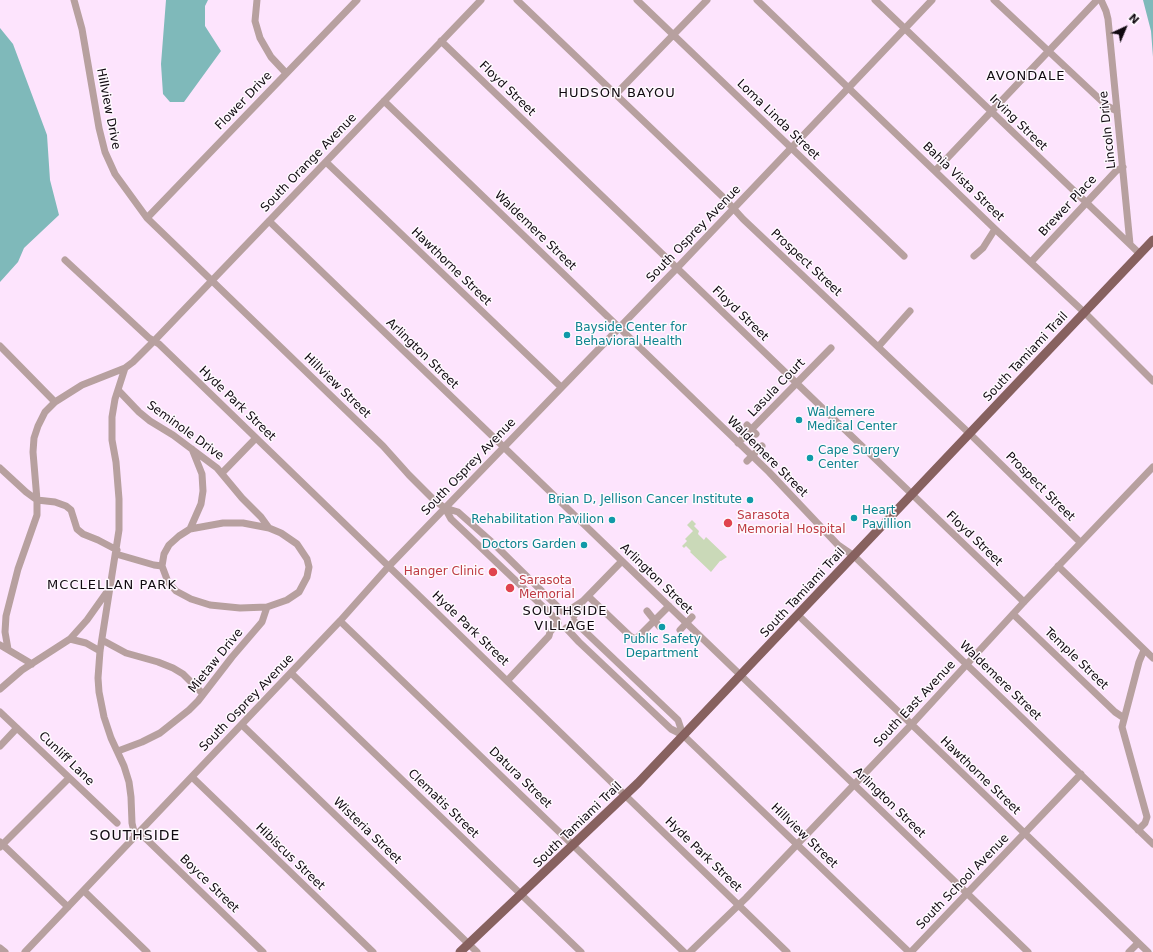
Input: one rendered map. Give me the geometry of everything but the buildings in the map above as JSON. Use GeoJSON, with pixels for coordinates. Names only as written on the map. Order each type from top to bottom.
{"type":"FeatureCollection","features":[{"type":"Feature","properties":{"kind":"main road","name":"South Tamiami Trail"},"geometry":{"type":"LineString","coordinates":[[460,952],[626,796],[1153,240]]}},
{"type":"Feature","properties":{"kind":"street","name":"Hillview Drive"},"geometry":{"type":"LineString","coordinates":[[74,0],[82,29],[99,128],[105,152],[115,174],[147,218],[211,280]]}},
{"type":"Feature","properties":{"kind":"street"},"geometry":{"type":"LineString","coordinates":[[257,0],[255,21],[260,38],[271,57],[286,73]]}},
{"type":"Feature","properties":{"kind":"street","name":"Flower Drive"},"geometry":{"type":"LineString","coordinates":[[147,218],[357,0]]}},
{"type":"Feature","properties":{"kind":"street","name":"South Orange Avenue"},"geometry":{"type":"LineString","coordinates":[[125,368],[154,341],[480,0]]}},
{"type":"Feature","properties":{"kind":"street","name":"Prospect Street"},"geometry":{"type":"LineString","coordinates":[[517,0],[970,434],[1080,542]]}},
{"type":"Feature","properties":{"kind":"street","name":"Loma Linda Street"},"geometry":{"type":"LineString","coordinates":[[636,0],[904,256]]}},
{"type":"Feature","properties":{"kind":"street"},"geometry":{"type":"LineString","coordinates":[[616,94],[707,0]]}},
{"type":"Feature","properties":{"kind":"street","name":"Bahia Vista Street"},"geometry":{"type":"LineString","coordinates":[[757,0],[995,229],[1085,312],[1153,381]]}},
{"type":"Feature","properties":{"kind":"street","name":"Irving Street"},"geometry":{"type":"LineString","coordinates":[[875,0],[1130,244]]}},
{"type":"Feature","properties":{"kind":"street","name":"South Osprey Avenue"},"geometry":{"type":"LineString","coordinates":[[28,951],[340,621],[389,566],[677,268],[932,0]]}},
{"type":"Feature","properties":{"kind":"street"},"geometry":{"type":"LineString","coordinates":[[994,0],[1107,106],[1117,111]]}},
{"type":"Feature","properties":{"kind":"street"},"geometry":{"type":"LineString","coordinates":[[935,171],[1097,0]]}},
{"type":"Feature","properties":{"kind":"street","name":"Lincoln Drive"},"geometry":{"type":"LineString","coordinates":[[1101,0],[1108,20],[1130,244]]}},
{"type":"Feature","properties":{"kind":"street","name":"Floyd Street"},"geometry":{"type":"LineString","coordinates":[[441,42],[1024,602]]}},
{"type":"Feature","properties":{"kind":"street","name":"Waldemere Street"},"geometry":{"type":"LineString","coordinates":[[384,101],[774,477],[838,545],[854,556],[1153,844]]}},
{"type":"Feature","properties":{"kind":"street","name":"Hawthorne Street"},"geometry":{"type":"LineString","coordinates":[[326,162],[561,388]]}},
{"type":"Feature","properties":{"kind":"street","name":"Brewer Place"},"geometry":{"type":"LineString","coordinates":[[1031,262],[1116,172],[1123,167]]}},
{"type":"Feature","properties":{"kind":"street","name":"Arlington Street"},"geometry":{"type":"LineString","coordinates":[[269,221],[1028,952]]}},
{"type":"Feature","properties":{"kind":"street"},"geometry":{"type":"LineString","coordinates":[[974,256],[982,248],[995,229]]}},
{"type":"Feature","properties":{"kind":"street"},"geometry":{"type":"LineString","coordinates":[[1130,244],[1140,254]]}},
{"type":"Feature","properties":{"kind":"street","name":"Hyde Park Street"},"geometry":{"type":"LineString","coordinates":[[65,260],[149,338],[159,344],[787,952]]}},
{"type":"Feature","properties":{"kind":"street","name":"Hillview Street"},"geometry":{"type":"LineString","coordinates":[[211,280],[383,446],[434,500],[445,508],[458,512],[565,611]]}},
{"type":"Feature","properties":{"kind":"street"},"geometry":{"type":"LineString","coordinates":[[878,346],[910,311]]}},
{"type":"Feature","properties":{"kind":"street"},"geometry":{"type":"LineString","coordinates":[[0,346],[55,402]]}},
{"type":"Feature","properties":{"kind":"street","name":"Lasula Court"},"geometry":{"type":"LineString","coordinates":[[738,443],[831,348]]}},
{"type":"Feature","properties":{"kind":"street"},"geometry":{"type":"LineString","coordinates":[[125,368],[113,409],[111,425],[119,499],[119,530],[100,651],[98,678],[101,705],[107,728],[118,751],[129,782],[132,823],[137,834]]}},
{"type":"Feature","properties":{"kind":"street"},"geometry":{"type":"LineString","coordinates":[[8,649],[5,632],[6,616],[18,569],[36,519],[37,500],[33,452],[34,438],[43,416],[55,402],[82,385],[125,368]]}},
{"type":"Feature","properties":{"kind":"street","name":"Seminole Drive"},"geometry":{"type":"LineString","coordinates":[[118,390],[150,421],[174,435],[206,458],[222,473],[269,528]]}},
{"type":"Feature","properties":{"kind":"street"},"geometry":{"type":"LineString","coordinates":[[747,424],[756,434]]}},
{"type":"Feature","properties":{"kind":"street"},"geometry":{"type":"LineString","coordinates":[[222,473],[256,438]]}},
{"type":"Feature","properties":{"kind":"street"},"geometry":{"type":"LineString","coordinates":[[747,461],[762,446]]}},
{"type":"Feature","properties":{"kind":"street"},"geometry":{"type":"LineString","coordinates":[[190,529],[201,504],[203,491],[202,474],[192,449]]}},
{"type":"Feature","properties":{"kind":"street","name":"South East Avenue"},"geometry":{"type":"LineString","coordinates":[[690,952],[738,905],[912,725],[1080,542],[1153,467]]}},
{"type":"Feature","properties":{"kind":"street"},"geometry":{"type":"LineString","coordinates":[[0,468],[37,500],[55,502],[66,506],[71,510],[77,529],[83,534],[98,540],[116,552],[154,566],[162,566]]}},
{"type":"Feature","properties":{"kind":"street","name":"Hillview Street"},"geometry":{"type":"LineString","coordinates":[[445,508],[451,519],[584,648],[671,729],[683,735],[910,952]]}},
{"type":"Feature","properties":{"kind":"street"},"geometry":{"type":"LineString","coordinates":[[233,523],[269,528],[281,533],[297,544],[307,559],[309,567],[307,576],[299,592],[287,600],[267,607],[232,608],[210,605],[191,599],[179,593],[171,585],[166,578],[162,566],[164,554],[169,545],[190,529],[233,523]]}},
{"type":"Feature","properties":{"kind":"street"},"geometry":{"type":"LineString","coordinates":[[561,625],[572,626],[574,618],[586,598],[622,561]]}},
{"type":"Feature","properties":{"kind":"street"},"geometry":{"type":"LineString","coordinates":[[1058,566],[1153,658]]}},
{"type":"Feature","properties":{"kind":"street"},"geometry":{"type":"LineString","coordinates":[[0,689],[22,670],[70,639],[87,620],[110,587]]}},
{"type":"Feature","properties":{"kind":"street"},"geometry":{"type":"LineString","coordinates":[[507,681],[561,625],[559,613],[586,598]]}},
{"type":"Feature","properties":{"kind":"street"},"geometry":{"type":"LineString","coordinates":[[586,598],[632,638],[637,638],[669,606]]}},
{"type":"Feature","properties":{"kind":"street","name":"Mietaw Drive"},"geometry":{"type":"LineString","coordinates":[[118,751],[152,738],[169,727],[189,710],[232,656],[262,622],[267,607]]}},
{"type":"Feature","properties":{"kind":"street"},"geometry":{"type":"LineString","coordinates":[[565,611],[572,613],[574,618]]}},
{"type":"Feature","properties":{"kind":"street"},"geometry":{"type":"LineString","coordinates":[[647,611],[659,626]]}},
{"type":"Feature","properties":{"kind":"street","name":"Temple Street"},"geometry":{"type":"LineString","coordinates":[[1013,614],[1115,712],[1124,718]]}},
{"type":"Feature","properties":{"kind":"street","name":"Hawthorne Street"},"geometry":{"type":"LineString","coordinates":[[798,616],[1148,952]]}},
{"type":"Feature","properties":{"kind":"street"},"geometry":{"type":"LineString","coordinates":[[680,630],[692,617]]}},
{"type":"Feature","properties":{"kind":"street","name":"Hillview Street"},"geometry":{"type":"LineString","coordinates":[[574,618],[678,720],[683,735]]}},
{"type":"Feature","properties":{"kind":"street","name":"Datura Street"},"geometry":{"type":"LineString","coordinates":[[340,621],[684,952]]}},
{"type":"Feature","properties":{"kind":"street"},"geometry":{"type":"LineString","coordinates":[[70,639],[86,643],[100,651]]}},
{"type":"Feature","properties":{"kind":"street"},"geometry":{"type":"LineString","coordinates":[[102,640],[126,653],[173,668],[183,674],[203,694]]}},
{"type":"Feature","properties":{"kind":"street"},"geometry":{"type":"LineString","coordinates":[[0,645],[32,664]]}},
{"type":"Feature","properties":{"kind":"street"},"geometry":{"type":"LineString","coordinates":[[1138,830],[1145,823],[1147,817],[1122,729],[1139,662],[1144,650]]}},
{"type":"Feature","properties":{"kind":"street","name":"Clematis Street"},"geometry":{"type":"LineString","coordinates":[[291,673],[581,952]]}},
{"type":"Feature","properties":{"kind":"street","name":"Cunliff Lane"},"geometry":{"type":"LineString","coordinates":[[0,712],[117,823]]}},
{"type":"Feature","properties":{"kind":"street","name":"Wisteria Street"},"geometry":{"type":"LineString","coordinates":[[242,725],[477,952]]}},
{"type":"Feature","properties":{"kind":"street"},"geometry":{"type":"LineString","coordinates":[[0,746],[18,728]]}},
{"type":"Feature","properties":{"kind":"street","name":"South School Avenue"},"geometry":{"type":"LineString","coordinates":[[910,952],[1081,774]]}},
{"type":"Feature","properties":{"kind":"street","name":"Hibiscus Street"},"geometry":{"type":"LineString","coordinates":[[192,777],[373,952]]}},
{"type":"Feature","properties":{"kind":"street"},"geometry":{"type":"LineString","coordinates":[[68,907],[1,845],[69,778]]}},
{"type":"Feature","properties":{"kind":"street","name":"Boyce Street"},"geometry":{"type":"LineString","coordinates":[[137,834],[263,952]]}},
{"type":"Feature","properties":{"kind":"street"},"geometry":{"type":"LineString","coordinates":[[84,891],[147,952]]}},
{"type":"Feature","properties":{"kind":"street"},"geometry":{"type":"LineString","coordinates":[[1129,952],[1138,943]]}},
{"type":"Feature","properties":{"kind":"street"},"geometry":{"type":"LineString","coordinates":[[0,948],[4,952]]}},
{"type":"Feature","properties":{"kind":"shaded area"},"geometry":{"type":"Polygon","coordinates":[[[166,0],[208,0],[205,6],[205,26],[221,51],[184,102],[170,102],[163,94],[161,64],[166,0]]]}},
{"type":"Feature","properties":{"kind":"shaded area"},"geometry":{"type":"Polygon","coordinates":[[[1143,0],[1153,0],[1153,57],[1151,31],[1143,0]]]}},
{"type":"Feature","properties":{"kind":"shaded area"},"geometry":{"type":"Polygon","coordinates":[[[0,28],[13,44],[47,135],[50,180],[59,215],[24,248],[18,262],[0,282],[0,28]]]}},
{"type":"Feature","properties":{"kind":"shaded area"},"geometry":{"type":"Polygon","coordinates":[[[692,520],[696,524],[694,526],[699,531],[698,534],[704,540],[706,537],[727,557],[720,561],[711,572],[690,552],[691,551],[686,546],[684,548],[682,546],[687,541],[685,539],[693,531],[687,525],[692,520]]]}},
{"type":"Feature","properties":{"kind":"place","name":"Bayside Center for Behavioral Health"},"geometry":{"type":"Point","coordinates":[567,335]}},
{"type":"Feature","properties":{"kind":"place","name":"Waldemere Medical Center"},"geometry":{"type":"Point","coordinates":[799,420]}},
{"type":"Feature","properties":{"kind":"place","name":"Cape Surgery Center"},"geometry":{"type":"Point","coordinates":[810,458]}},
{"type":"Feature","properties":{"kind":"place","name":"Brian D, Jellison Cancer Institute"},"geometry":{"type":"Point","coordinates":[750,500]}},
{"type":"Feature","properties":{"kind":"place","name":"Heart Pavillion"},"geometry":{"type":"Point","coordinates":[854,518]}},
{"type":"Feature","properties":{"kind":"place","name":"Rehabilitation Pavilion"},"geometry":{"type":"Point","coordinates":[612,520]}},
{"type":"Feature","properties":{"kind":"place","name":"Sarasota Memorial Hospital"},"geometry":{"type":"Point","coordinates":[728,523]}},
{"type":"Feature","properties":{"kind":"place","name":"Doctors Garden"},"geometry":{"type":"Point","coordinates":[584,545]}},
{"type":"Feature","properties":{"kind":"place","name":"Hanger Clinic"},"geometry":{"type":"Point","coordinates":[493,572]}},
{"type":"Feature","properties":{"kind":"place","name":"Sarasota Memorial"},"geometry":{"type":"Point","coordinates":[510,588]}},
{"type":"Feature","properties":{"kind":"place","name":"Public Safety Department"},"geometry":{"type":"Point","coordinates":[662,627]}},
{"type":"Feature","properties":{"kind":"district","name":"AVONDALE"},"geometry":{"type":"Point","coordinates":[1026,77]}},
{"type":"Feature","properties":{"kind":"district","name":"HUDSON BAYOU"},"geometry":{"type":"Point","coordinates":[617,94]}},
{"type":"Feature","properties":{"kind":"district","name":"MCCLELLAN PARK"},"geometry":{"type":"Point","coordinates":[112,586]}},
{"type":"Feature","properties":{"kind":"district","name":"SOUTHSIDE VILLAGE"},"geometry":{"type":"Point","coordinates":[565,620]}},
{"type":"Feature","properties":{"kind":"district","name":"SOUTHSIDE"},"geometry":{"type":"Point","coordinates":[135,836]}}]}
